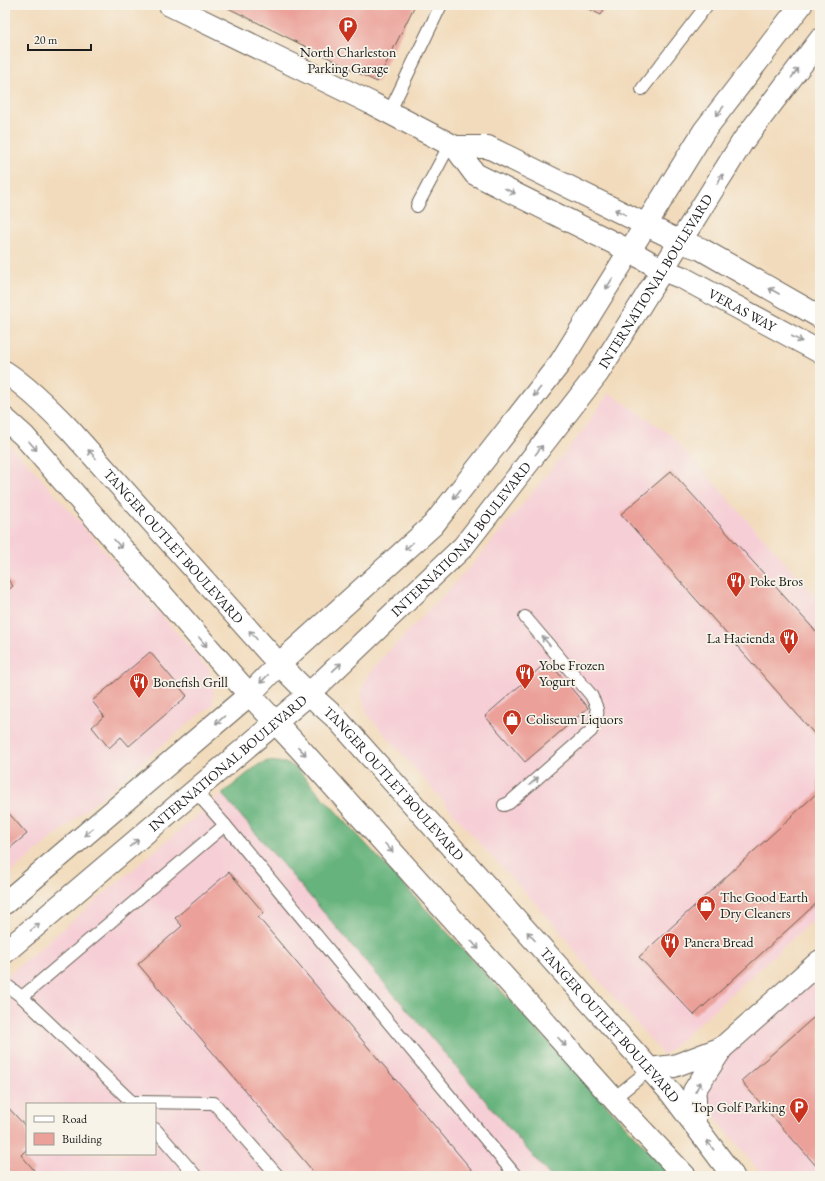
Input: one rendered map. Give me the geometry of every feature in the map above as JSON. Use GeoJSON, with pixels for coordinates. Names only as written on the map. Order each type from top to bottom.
{"type":"FeatureCollection","features":[{"type":"Feature","properties":{"kind":"street"},"geometry":{"type":"LineString","coordinates":[[170,5],[390,113],[453,146],[488,147],[681,242],[701,249],[820,317]]}},
{"type":"Feature","properties":{"kind":"street"},"geometry":{"type":"LineString","coordinates":[[5,903],[250,695],[279,664],[433,525],[560,363],[704,131],[801,5]]}},
{"type":"Feature","properties":{"kind":"street","name":"INTERNATIONAL BOULEVARD"},"geometry":{"type":"LineString","coordinates":[[5,952],[308,694],[463,548],[598,373],[743,141],[820,40]]}},
{"type":"Feature","properties":{"kind":"street","name":"VERAS WAY"},"geometry":{"type":"LineString","coordinates":[[453,146],[475,174],[630,251],[663,270],[683,278],[820,352]]}},
{"type":"Feature","properties":{"kind":"street","name":"TANGER OUTLET BOULEVARD"},"geometry":{"type":"LineString","coordinates":[[5,372],[16,379],[49,408],[279,664],[308,694],[337,719],[671,1093],[733,1176]]}},
{"type":"Feature","properties":{"kind":"street"},"geometry":{"type":"LineString","coordinates":[[5,419],[24,436],[250,695],[613,1099],[685,1176]]}},
{"type":"Feature","properties":{"kind":"street"},"geometry":{"type":"LineString","coordinates":[[695,1124],[694,1091],[722,1048],[820,962]]}},
{"type":"Feature","properties":{"kind":"street"},"geometry":{"type":"LineString","coordinates":[[650,1069],[674,1066],[722,1048]]}},
{"type":"Feature","properties":{"kind":"lane"},"geometry":{"type":"LineString","coordinates":[[390,113],[441,5]]}},
{"type":"Feature","properties":{"kind":"lane"},"geometry":{"type":"LineString","coordinates":[[642,89],[708,5]]}},
{"type":"Feature","properties":{"kind":"lane"},"geometry":{"type":"LineString","coordinates":[[417,206],[453,146]]}},
{"type":"Feature","properties":{"kind":"lane"},"geometry":{"type":"LineString","coordinates":[[504,805],[591,731],[598,715],[596,704],[591,695],[525,617]]}},
{"type":"Feature","properties":{"kind":"lane"},"geometry":{"type":"LineString","coordinates":[[195,791],[225,825],[516,1176]]}},
{"type":"Feature","properties":{"kind":"lane"},"geometry":{"type":"LineString","coordinates":[[22,996],[225,825]]}},
{"type":"Feature","properties":{"kind":"lane"},"geometry":{"type":"LineString","coordinates":[[5,984],[22,996],[133,1103],[214,1103],[278,1176]]}},
{"type":"Feature","properties":{"kind":"lane"},"geometry":{"type":"LineString","coordinates":[[613,1099],[650,1069]]}},
{"type":"Feature","properties":{"kind":"lane"},"geometry":{"type":"LineString","coordinates":[[156,1130],[196,1176]]}},
{"type":"Feature","properties":{"kind":"shaded area"},"geometry":{"type":"Polygon","coordinates":[[[609,393],[671,435],[820,601],[820,914],[664,1055],[583,962],[556,926],[482,846],[367,714],[362,697],[363,683],[373,668],[475,562],[581,433],[609,393]]]}},
{"type":"Feature","properties":{"kind":"shaded area"},"geometry":{"type":"Polygon","coordinates":[[[5,441],[30,466],[209,669],[214,688],[213,705],[190,722],[5,878],[5,441]]]}},
{"type":"Feature","properties":{"kind":"shaded area"},"geometry":{"type":"Polygon","coordinates":[[[222,794],[550,1176],[5,1176],[5,978],[222,794]]]}},
{"type":"Feature","properties":{"kind":"shaded area"},"geometry":{"type":"Polygon","coordinates":[[[820,961],[820,1176],[763,1176],[694,1091],[820,961]]]}},
{"type":"Feature","properties":{"kind":"green space"},"geometry":{"type":"Polygon","coordinates":[[[268,761],[285,763],[295,767],[672,1176],[550,1176],[222,794],[258,765],[268,761]]]}},
{"type":"Feature","properties":{"kind":"building","name":"North Charleston Parking Garage"},"geometry":{"type":"Polygon","coordinates":[[[222,5],[415,5],[377,82],[222,5]]]}},
{"type":"Feature","properties":{"kind":"building"},"geometry":{"type":"Polygon","coordinates":[[[580,5],[606,5],[601,15],[580,5]]]}},
{"type":"Feature","properties":{"kind":"building"},"geometry":{"type":"Polygon","coordinates":[[[671,471],[820,636],[820,900],[694,1015],[639,957],[818,792],[818,738],[621,514],[671,471]]]}},
{"type":"Feature","properties":{"kind":"building"},"geometry":{"type":"Polygon","coordinates":[[[5,576],[13,586],[5,593],[5,576]]]}},
{"type":"Feature","properties":{"kind":"building","name":"Bonefish Grill"},"geometry":{"type":"Polygon","coordinates":[[[150,652],[187,696],[129,746],[121,737],[109,748],[92,727],[104,716],[92,701],[150,652]]]}},
{"type":"Feature","properties":{"kind":"building"},"geometry":{"type":"Polygon","coordinates":[[[548,661],[588,708],[525,762],[485,716],[548,661]]]}},
{"type":"Feature","properties":{"kind":"building"},"geometry":{"type":"Polygon","coordinates":[[[5,809],[27,834],[5,852],[5,809]]]}},
{"type":"Feature","properties":{"kind":"building"},"geometry":{"type":"Polygon","coordinates":[[[229,872],[264,913],[258,917],[477,1176],[317,1176],[138,964],[182,926],[175,918],[229,872]]]}},
{"type":"Feature","properties":{"kind":"building","name":"Top Golf Parking"},"geometry":{"type":"Polygon","coordinates":[[[820,1012],[820,1166],[818,1168],[741,1081],[820,1012]]]}},
{"type":"Feature","properties":{"kind":"building"},"geometry":{"type":"Polygon","coordinates":[[[5,1104],[26,1127],[26,1150],[21,1155],[34,1170],[28,1176],[5,1176],[5,1104]]]}},
{"type":"Feature","properties":{"kind":"place","name":"North Charleston Parking Garage"},"geometry":{"type":"Point","coordinates":[348,43]}},
{"type":"Feature","properties":{"kind":"place","name":"Poke Bros"},"geometry":{"type":"Point","coordinates":[736,598]}},
{"type":"Feature","properties":{"kind":"place","name":"La Hacienda"},"geometry":{"type":"Point","coordinates":[789,655]}},
{"type":"Feature","properties":{"kind":"place","name":"Yobe Frozen Yogurt"},"geometry":{"type":"Point","coordinates":[525,690]}},
{"type":"Feature","properties":{"kind":"place","name":"Bonefish Grill"},"geometry":{"type":"Point","coordinates":[139,699]}},
{"type":"Feature","properties":{"kind":"place","name":"Coliseum Liquors"},"geometry":{"type":"Point","coordinates":[512,736]}},
{"type":"Feature","properties":{"kind":"place","name":"The Good Earth Dry Cleaners"},"geometry":{"type":"Point","coordinates":[706,922]}},
{"type":"Feature","properties":{"kind":"place","name":"Panera Bread"},"geometry":{"type":"Point","coordinates":[670,959]}},
{"type":"Feature","properties":{"kind":"place","name":"Top Golf Parking"},"geometry":{"type":"Point","coordinates":[799,1124]}}]}
